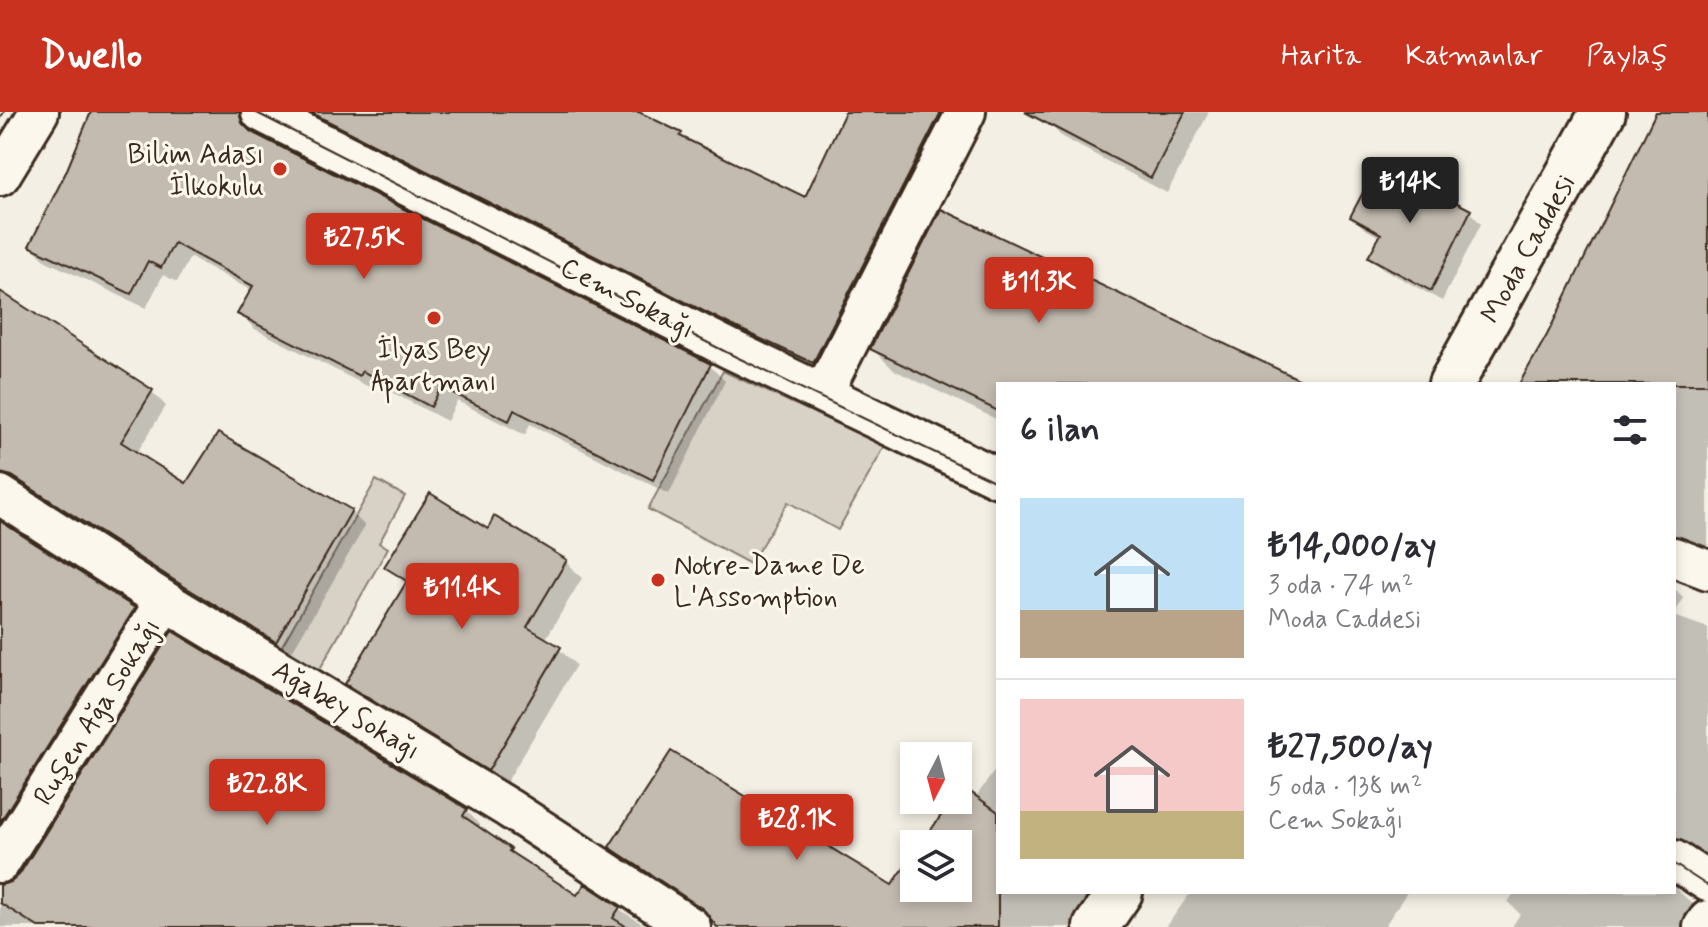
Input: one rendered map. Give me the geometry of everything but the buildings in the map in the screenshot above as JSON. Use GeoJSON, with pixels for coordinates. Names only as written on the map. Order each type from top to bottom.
{"type":"FeatureCollection","features":[{"type":"Feature","properties":{"kind":"street"},"geometry":{"type":"LineString","coordinates":[[0,176],[39,112]]}},
{"type":"Feature","properties":{"kind":"street","name":"Cem Sokağı"},"geometry":{"type":"LineString","coordinates":[[261,112],[716,342],[996,477]]}},
{"type":"Feature","properties":{"kind":"street"},"geometry":{"type":"LineString","coordinates":[[823,393],[966,112]]}},
{"type":"Feature","properties":{"kind":"street","name":"Moda Caddesi"},"geometry":{"type":"LineString","coordinates":[[1452,382],[1603,112]]}},
{"type":"Feature","properties":{"kind":"street","name":"Ağabey Sokağı"},"geometry":{"type":"LineString","coordinates":[[0,495],[165,601],[508,808],[691,927]]}},
{"type":"Feature","properties":{"kind":"street"},"geometry":{"type":"LineString","coordinates":[[1676,558],[1708,570]]}},
{"type":"Feature","properties":{"kind":"street","name":"Ruşen Ağa Sokağı"},"geometry":{"type":"LineString","coordinates":[[0,863],[165,601]]}},
{"type":"Feature","properties":{"kind":"street"},"geometry":{"type":"LineString","coordinates":[[1676,861],[1708,882]]}},
{"type":"Feature","properties":{"kind":"street"},"geometry":{"type":"LineString","coordinates":[[1096,927],[1119,894]]}},
{"type":"Feature","properties":{"kind":"street"},"geometry":{"type":"LineString","coordinates":[[1703,927],[1708,920]]}},
{"type":"Feature","properties":{"kind":"shaded area"},"geometry":{"type":"Polygon","coordinates":[[[723,371],[885,446],[838,530],[788,502],[750,564],[648,509],[723,371]]]}},
{"type":"Feature","properties":{"kind":"shaded area"},"geometry":{"type":"Polygon","coordinates":[[[376,480],[405,496],[379,543],[388,548],[312,683],[274,660],[376,480]]]}},
{"type":"Feature","properties":{"kind":"tram line"},"geometry":{"type":"LineString","coordinates":[[0,118],[4,112]]}},
{"type":"Feature","properties":{"kind":"tram line"},"geometry":{"type":"LineString","coordinates":[[255,112],[728,353],[996,482]]}},
{"type":"Feature","properties":{"kind":"tram line"},"geometry":{"type":"LineString","coordinates":[[1676,865],[1708,886]]}},
{"type":"Feature","properties":{"kind":"place","name":"Bilim Adası İlkokulu"},"geometry":{"type":"Point","coordinates":[280,169]}},
{"type":"Feature","properties":{"kind":"place","name":"İlyas Bey Apartmanı"},"geometry":{"type":"Point","coordinates":[434,318]}},
{"type":"Feature","properties":{"kind":"place","name":"Notre-Dame De L'Assomption"},"geometry":{"type":"Point","coordinates":[658,580]}}]}
